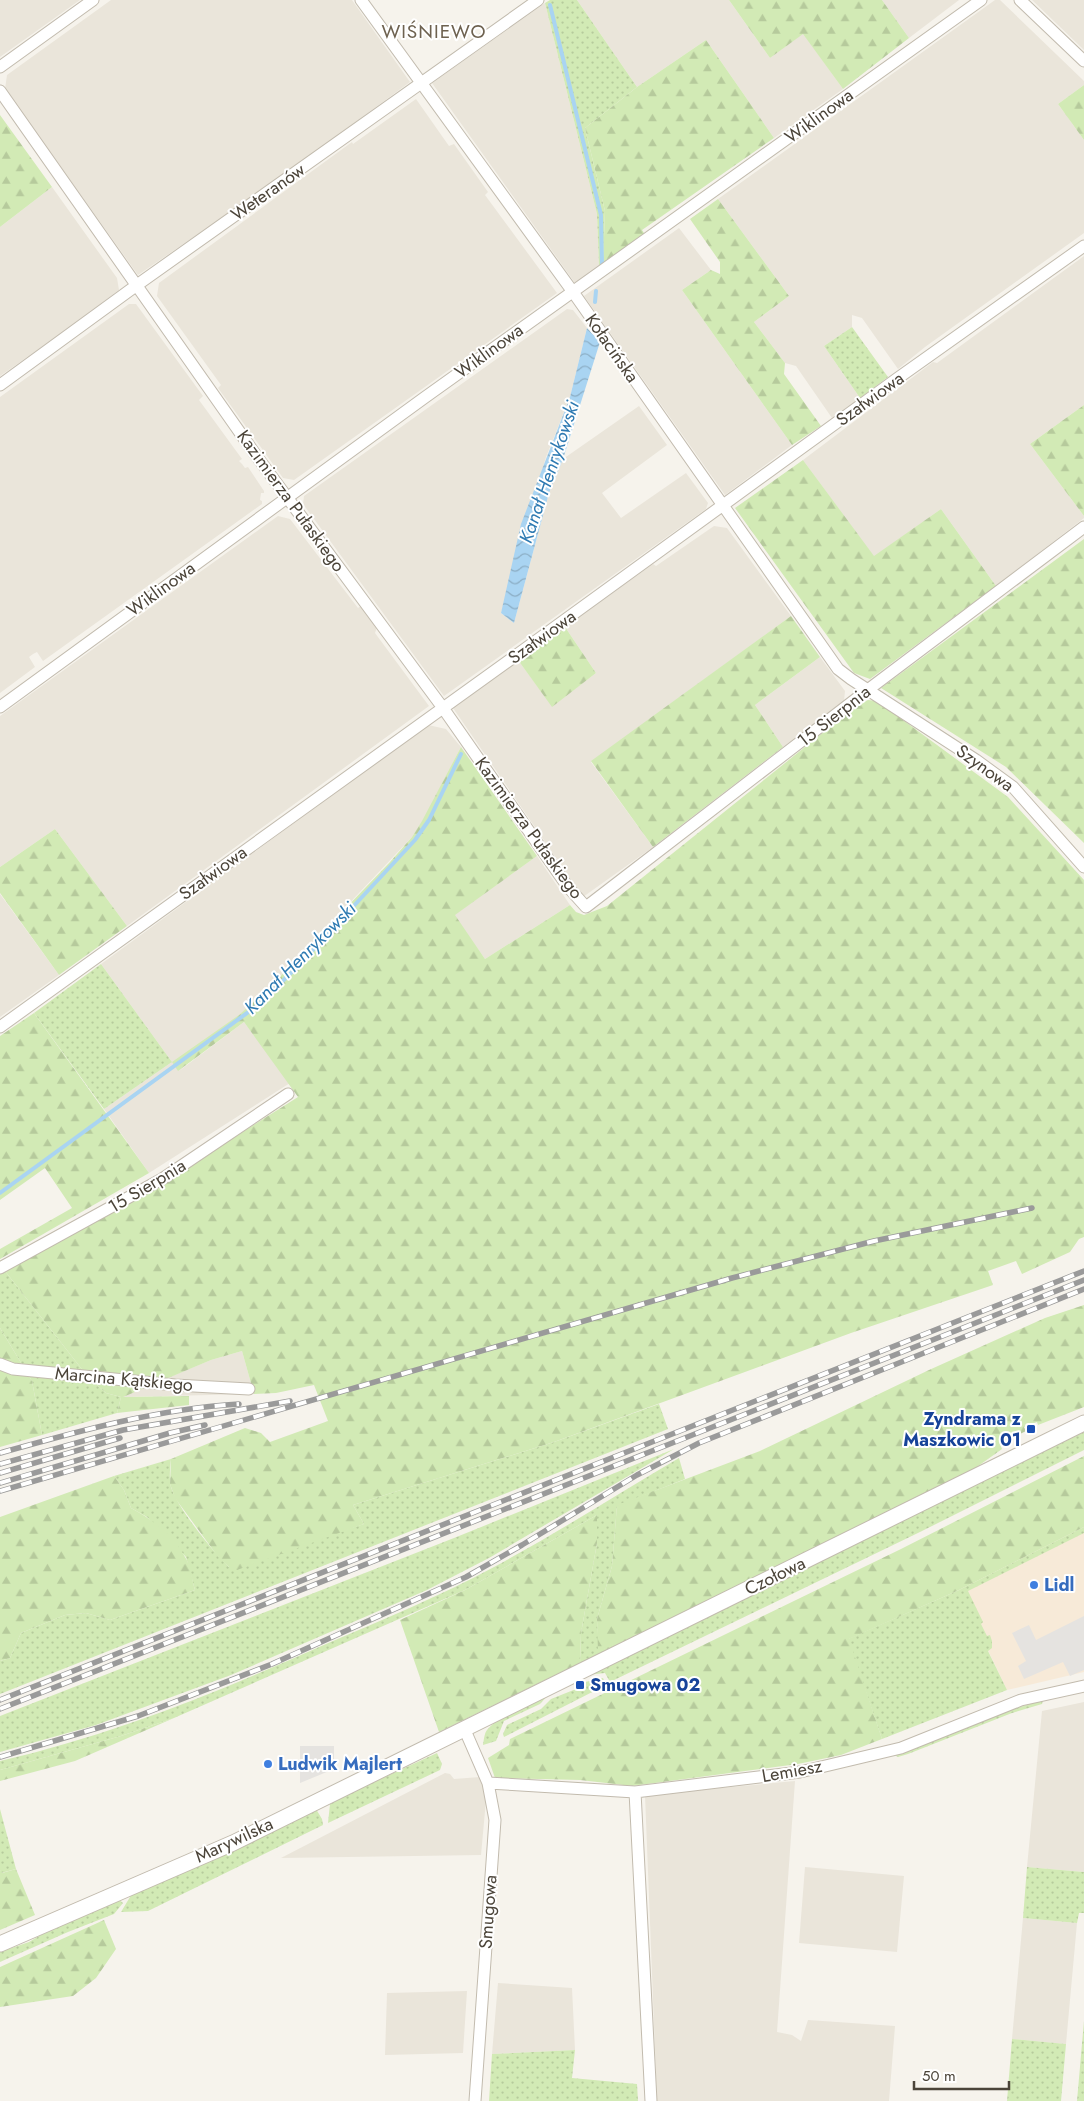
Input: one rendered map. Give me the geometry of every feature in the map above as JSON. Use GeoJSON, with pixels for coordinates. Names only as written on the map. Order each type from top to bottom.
{"type":"FeatureCollection","features":[{"type":"Feature","properties":{"kind":"street"},"geometry":{"type":"LineString","coordinates":[[0,67],[93,0]]}},
{"type":"Feature","properties":{"kind":"street","name":"Kołacińska"},"geometry":{"type":"LineString","coordinates":[[361,0],[573,292],[838,669],[869,689]]}},
{"type":"Feature","properties":{"kind":"street","name":"Weteranów"},"geometry":{"type":"LineString","coordinates":[[0,385],[137,285],[538,0]]}},
{"type":"Feature","properties":{"kind":"street","name":"Wiklinowa"},"geometry":{"type":"LineString","coordinates":[[0,706],[981,0]]}},
{"type":"Feature","properties":{"kind":"street"},"geometry":{"type":"LineString","coordinates":[[1020,0],[1084,61]]}},
{"type":"Feature","properties":{"kind":"street","name":"Kazimierza Pułaskiego"},"geometry":{"type":"LineString","coordinates":[[0,90],[288,497],[443,708],[568,887],[586,907]]}},
{"type":"Feature","properties":{"kind":"street","name":"Szałwiowa"},"geometry":{"type":"LineString","coordinates":[[0,1027],[898,378],[1084,246]]}},
{"type":"Feature","properties":{"kind":"street","name":"15 Sierpnia"},"geometry":{"type":"LineString","coordinates":[[586,907],[869,689],[1084,527]]}},
{"type":"Feature","properties":{"kind":"street","name":"Szynowa"},"geometry":{"type":"LineString","coordinates":[[869,689],[1013,787],[1084,867]]}},
{"type":"Feature","properties":{"kind":"street","name":"15 Sierpnia"},"geometry":{"type":"LineString","coordinates":[[0,1268],[162,1179],[288,1094]]}},
{"type":"Feature","properties":{"kind":"street","name":"Marcina Kątskiego"},"geometry":{"type":"LineString","coordinates":[[0,1364],[13,1369],[248,1389]]}},
{"type":"Feature","properties":{"kind":"street","name":"Czołowa"},"geometry":{"type":"LineString","coordinates":[[464,1728],[1084,1423]]}},
{"type":"Feature","properties":{"kind":"street","name":"Lemiesz"},"geometry":{"type":"LineString","coordinates":[[488,1783],[635,1792],[800,1772],[902,1748],[1014,1702],[1084,1686]]}},
{"type":"Feature","properties":{"kind":"street","name":"Smugowa"},"geometry":{"type":"LineString","coordinates":[[464,1728],[488,1783],[495,1820],[475,2101]]}},
{"type":"Feature","properties":{"kind":"street","name":"Marywilska"},"geometry":{"type":"LineString","coordinates":[[0,1944],[233,1843],[464,1728]]}},
{"type":"Feature","properties":{"kind":"street"},"geometry":{"type":"LineString","coordinates":[[635,1792],[651,2101]]}},
{"type":"Feature","properties":{"kind":"shaded area"},"geometry":{"type":"Polygon","coordinates":[[[0,0],[80,0],[0,57],[0,0]]]}},
{"type":"Feature","properties":{"kind":"shaded area"},"geometry":{"type":"Polygon","coordinates":[[[111,0],[352,0],[410,82],[274,182],[138,275],[5,89],[7,75],[111,0]]]}},
{"type":"Feature","properties":{"kind":"shaded area"},"geometry":{"type":"Polygon","coordinates":[[[577,0],[729,0],[770,58],[803,33],[843,89],[774,138],[706,40],[637,87],[577,0]]]}},
{"type":"Feature","properties":{"kind":"shaded area"},"geometry":{"type":"Polygon","coordinates":[[[882,0],[959,0],[909,38],[882,0]]]}},
{"type":"Feature","properties":{"kind":"shaded area"},"geometry":{"type":"Polygon","coordinates":[[[995,0],[1000,0],[1084,81],[1084,85],[1058,104],[1084,140],[1084,233],[925,347],[898,369],[862,318],[852,315],[852,327],[824,346],[860,398],[832,418],[796,366],[785,363],[754,322],[789,296],[718,199],[995,0]]]}},
{"type":"Feature","properties":{"kind":"shaded area"},"geometry":{"type":"Polygon","coordinates":[[[1032,0],[1084,0],[1084,50],[1032,0]]]}},
{"type":"Feature","properties":{"kind":"shaded area"},"geometry":{"type":"Polygon","coordinates":[[[545,3],[597,214],[599,267],[575,283],[432,83],[545,3]]]}},
{"type":"Feature","properties":{"kind":"shaded area"},"geometry":{"type":"Polygon","coordinates":[[[416,99],[449,146],[454,144],[488,192],[485,195],[557,293],[294,480],[283,478],[218,388],[221,385],[157,296],[159,283],[352,142],[353,144],[416,99]]]}},
{"type":"Feature","properties":{"kind":"shaded area"},"geometry":{"type":"Polygon","coordinates":[[[52,187],[117,278],[119,290],[0,376],[0,227],[52,187]]]}},
{"type":"Feature","properties":{"kind":"shaded area"},"geometry":{"type":"Polygon","coordinates":[[[679,228],[711,270],[682,290],[792,445],[725,495],[584,296],[679,228]]]}},
{"type":"Feature","properties":{"kind":"shaded area"},"geometry":{"type":"Polygon","coordinates":[[[1084,256],[1084,405],[1030,444],[1084,518],[996,586],[941,509],[874,557],[803,460],[933,362],[937,363],[1084,256]]]}},
{"type":"Feature","properties":{"kind":"shaded area"},"geometry":{"type":"Polygon","coordinates":[[[129,304],[136,304],[203,396],[199,400],[242,459],[239,461],[245,468],[248,467],[264,491],[264,493],[261,493],[260,500],[262,504],[43,661],[37,652],[33,654],[29,657],[35,667],[0,693],[0,397],[129,304]]]}},
{"type":"Feature","properties":{"kind":"shaded area"},"geometry":{"type":"Polygon","coordinates":[[[567,309],[573,310],[587,328],[570,397],[546,457],[501,613],[514,623],[549,493],[563,459],[639,406],[667,445],[602,493],[621,518],[686,473],[708,503],[706,509],[444,696],[303,504],[304,496],[567,309]]]}},
{"type":"Feature","properties":{"kind":"shaded area"},"geometry":{"type":"Polygon","coordinates":[[[278,516],[290,519],[358,608],[362,605],[377,627],[375,633],[429,706],[127,926],[55,829],[0,867],[0,716],[278,516]]]}},
{"type":"Feature","properties":{"kind":"shaded area"},"geometry":{"type":"Polygon","coordinates":[[[714,526],[727,528],[791,616],[591,762],[653,847],[583,897],[453,708],[518,660],[552,706],[596,673],[565,627],[653,564],[656,566],[714,526]]]}},
{"type":"Feature","properties":{"kind":"shaded area"},"geometry":{"type":"Polygon","coordinates":[[[820,657],[845,691],[844,701],[783,747],[755,705],[820,657]]]}},
{"type":"Feature","properties":{"kind":"shaded area"},"geometry":{"type":"Polygon","coordinates":[[[428,725],[446,729],[461,747],[423,821],[412,837],[271,986],[179,1071],[244,1022],[290,1083],[149,1173],[104,1109],[172,1062],[101,964],[428,725]]]}},
{"type":"Feature","properties":{"kind":"shaded area"},"geometry":{"type":"Polygon","coordinates":[[[537,856],[570,905],[485,959],[454,915],[537,856]]]}},
{"type":"Feature","properties":{"kind":"shaded area"},"geometry":{"type":"Polygon","coordinates":[[[0,894],[59,975],[0,1017],[0,894]]]}},
{"type":"Feature","properties":{"kind":"shaded area"},"geometry":{"type":"Polygon","coordinates":[[[242,1351],[254,1394],[121,1397],[211,1360],[242,1351]]]}},
{"type":"Feature","properties":{"kind":"shaded area"},"geometry":{"type":"Polygon","coordinates":[[[1084,1527],[1084,1672],[1007,1690],[959,1590],[1084,1527]]]}},
{"type":"Feature","properties":{"kind":"shaded area"},"geometry":{"type":"Polygon","coordinates":[[[1084,1616],[1084,1670],[1070,1676],[1063,1662],[1024,1679],[1018,1666],[1026,1661],[1012,1633],[1029,1625],[1036,1640],[1084,1616]]]}},
{"type":"Feature","properties":{"kind":"shaded area"},"geometry":{"type":"Polygon","coordinates":[[[1084,1702],[1084,1872],[1027,1867],[1042,1711],[1084,1702]]]}},
{"type":"Feature","properties":{"kind":"shaded area"},"geometry":{"type":"Polygon","coordinates":[[[300,1746],[334,1746],[334,1769],[300,1783],[300,1746]]]}},
{"type":"Feature","properties":{"kind":"shaded area"},"geometry":{"type":"Polygon","coordinates":[[[445,1773],[450,1774],[454,1779],[480,1777],[486,1800],[481,1855],[281,1858],[445,1773]]]}},
{"type":"Feature","properties":{"kind":"shaded area"},"geometry":{"type":"Polygon","coordinates":[[[795,1781],[777,2032],[792,2035],[801,2041],[808,2020],[895,2026],[889,2101],[657,2101],[645,1795],[795,1781]]]}},
{"type":"Feature","properties":{"kind":"shaded area"},"geometry":{"type":"Polygon","coordinates":[[[805,1867],[904,1876],[897,1952],[799,1943],[805,1867]]]}},
{"type":"Feature","properties":{"kind":"shaded area"},"geometry":{"type":"Polygon","coordinates":[[[1023,1918],[1077,1923],[1066,2044],[1012,2039],[1023,1918]]]}},
{"type":"Feature","properties":{"kind":"shaded area"},"geometry":{"type":"Polygon","coordinates":[[[498,1983],[572,1988],[575,2050],[492,2054],[498,1983]]]}},
{"type":"Feature","properties":{"kind":"shaded area"},"geometry":{"type":"Polygon","coordinates":[[[467,1991],[463,2053],[385,2055],[387,1993],[467,1991]]]}},
{"type":"Feature","properties":{"kind":"green space"},"geometry":{"type":"Polygon","coordinates":[[[550,0],[577,0],[637,87],[585,128],[605,211],[603,264],[599,267],[597,214],[545,3],[550,0]]]}},
{"type":"Feature","properties":{"kind":"green space"},"geometry":{"type":"Polygon","coordinates":[[[729,0],[882,0],[909,38],[843,89],[803,34],[770,58],[729,0]]]}},
{"type":"Feature","properties":{"kind":"green space"},"geometry":{"type":"Polygon","coordinates":[[[706,40],[774,138],[642,230],[646,236],[603,264],[605,211],[585,128],[637,87],[706,40]]]}},
{"type":"Feature","properties":{"kind":"green space"},"geometry":{"type":"Polygon","coordinates":[[[1084,85],[1084,140],[1058,104],[1084,85]]]}},
{"type":"Feature","properties":{"kind":"green space"},"geometry":{"type":"Polygon","coordinates":[[[0,115],[52,187],[0,227],[0,115]]]}},
{"type":"Feature","properties":{"kind":"green space"},"geometry":{"type":"Polygon","coordinates":[[[718,199],[789,296],[754,322],[785,363],[784,374],[821,426],[792,445],[682,290],[711,270],[720,274],[720,262],[690,219],[718,199]]]}},
{"type":"Feature","properties":{"kind":"green space"},"geometry":{"type":"Polygon","coordinates":[[[852,327],[888,377],[860,398],[824,346],[852,327]]]}},
{"type":"Feature","properties":{"kind":"green space"},"geometry":{"type":"Polygon","coordinates":[[[1084,405],[1084,516],[1030,444],[1084,405]]]}},
{"type":"Feature","properties":{"kind":"green space"},"geometry":{"type":"Polygon","coordinates":[[[803,460],[874,556],[941,509],[996,586],[870,679],[854,673],[735,508],[803,460]]]}},
{"type":"Feature","properties":{"kind":"green space"},"geometry":{"type":"Polygon","coordinates":[[[1084,539],[1084,843],[1006,767],[881,688],[1084,539]]]}},
{"type":"Feature","properties":{"kind":"green space"},"geometry":{"type":"Polygon","coordinates":[[[791,616],[820,657],[755,705],[783,747],[653,847],[591,761],[791,616]]]}},
{"type":"Feature","properties":{"kind":"green space"},"geometry":{"type":"Polygon","coordinates":[[[565,627],[596,673],[552,707],[518,660],[565,627]]]}},
{"type":"Feature","properties":{"kind":"green space"},"geometry":{"type":"Polygon","coordinates":[[[868,700],[877,701],[1008,797],[1084,880],[1084,1237],[1079,1239],[1070,1252],[1022,1274],[1016,1261],[988,1271],[993,1285],[851,1333],[554,1442],[353,1505],[364,1524],[237,1570],[229,1567],[219,1558],[175,1498],[170,1484],[171,1459],[245,1428],[261,1433],[270,1442],[328,1421],[314,1385],[276,1393],[254,1394],[242,1351],[211,1360],[123,1397],[189,1396],[189,1405],[117,1413],[121,1397],[106,1393],[88,1377],[5,1271],[159,1185],[298,1097],[244,1022],[178,1071],[172,1062],[239,1015],[271,986],[390,862],[412,837],[422,821],[461,747],[537,856],[455,915],[485,959],[570,905],[576,912],[584,915],[607,906],[856,706],[868,700]]]}},
{"type":"Feature","properties":{"kind":"green space"},"geometry":{"type":"Polygon","coordinates":[[[55,829],[127,926],[59,975],[0,893],[0,867],[55,829]]]}},
{"type":"Feature","properties":{"kind":"green space"},"geometry":{"type":"Polygon","coordinates":[[[101,964],[172,1062],[104,1109],[34,1013],[101,964]]]}},
{"type":"Feature","properties":{"kind":"green space"},"geometry":{"type":"Polygon","coordinates":[[[34,1013],[149,1173],[0,1259],[0,1249],[72,1208],[45,1168],[0,1200],[0,1036],[34,1013]]]}},
{"type":"Feature","properties":{"kind":"green space"},"geometry":{"type":"Polygon","coordinates":[[[5,1271],[88,1377],[106,1393],[121,1397],[117,1413],[42,1435],[32,1381],[0,1328],[0,1273],[5,1271]]]}},
{"type":"Feature","properties":{"kind":"green space"},"geometry":{"type":"Polygon","coordinates":[[[1084,1305],[1084,1407],[1038,1425],[1037,1422],[1024,1427],[1026,1431],[1000,1444],[1002,1449],[974,1469],[626,1641],[598,1651],[597,1619],[612,1566],[617,1505],[760,1451],[929,1370],[1045,1318],[1084,1305]]]}},
{"type":"Feature","properties":{"kind":"green space"},"geometry":{"type":"Polygon","coordinates":[[[0,1328],[32,1381],[42,1435],[0,1447],[0,1328]]]}},
{"type":"Feature","properties":{"kind":"green space"},"geometry":{"type":"Polygon","coordinates":[[[659,1404],[668,1429],[0,1694],[0,1661],[10,1658],[21,1633],[65,1615],[86,1613],[110,1620],[195,1590],[186,1557],[147,1517],[131,1508],[124,1490],[114,1476],[171,1459],[171,1487],[180,1506],[196,1529],[229,1567],[364,1524],[353,1505],[554,1442],[659,1404]]]}},
{"type":"Feature","properties":{"kind":"green space"},"geometry":{"type":"Polygon","coordinates":[[[1084,1432],[1084,1450],[920,1532],[610,1682],[605,1673],[587,1675],[1084,1432]]]}},
{"type":"Feature","properties":{"kind":"green space"},"geometry":{"type":"Polygon","coordinates":[[[674,1449],[489,1558],[427,1590],[231,1675],[96,1725],[0,1752],[0,1716],[454,1538],[674,1449]]]}},
{"type":"Feature","properties":{"kind":"green space"},"geometry":{"type":"Polygon","coordinates":[[[1084,1456],[1084,1527],[959,1590],[849,1639],[882,1739],[841,1755],[798,1764],[632,1786],[580,1780],[495,1778],[488,1758],[509,1745],[510,1739],[901,1549],[1084,1456]]]}},
{"type":"Feature","properties":{"kind":"green space"},"geometry":{"type":"Polygon","coordinates":[[[679,1458],[685,1479],[617,1506],[612,1566],[597,1619],[599,1650],[626,1641],[580,1663],[581,1633],[597,1543],[597,1515],[465,1590],[174,1718],[121,1736],[0,1770],[0,1761],[125,1725],[207,1695],[432,1598],[518,1554],[679,1458]]]}},
{"type":"Feature","properties":{"kind":"green space"},"geometry":{"type":"Polygon","coordinates":[[[114,1476],[124,1490],[131,1508],[161,1528],[180,1549],[189,1565],[195,1590],[110,1620],[86,1613],[65,1615],[21,1633],[10,1658],[0,1661],[0,1517],[114,1476]]]}},
{"type":"Feature","properties":{"kind":"green space"},"geometry":{"type":"Polygon","coordinates":[[[597,1515],[597,1543],[581,1633],[580,1663],[439,1732],[400,1620],[465,1590],[597,1515]]]}},
{"type":"Feature","properties":{"kind":"green space"},"geometry":{"type":"Polygon","coordinates":[[[1084,1527],[1084,1533],[968,1591],[983,1622],[981,1624],[987,1636],[990,1635],[992,1648],[988,1651],[1007,1690],[882,1739],[848,1639],[959,1590],[1084,1527]]]}},
{"type":"Feature","properties":{"kind":"green space"},"geometry":{"type":"Polygon","coordinates":[[[603,1678],[606,1685],[504,1737],[503,1734],[507,1725],[541,1709],[551,1699],[586,1685],[585,1682],[603,1678]]]}},
{"type":"Feature","properties":{"kind":"green space"},"geometry":{"type":"Polygon","coordinates":[[[549,1694],[540,1704],[504,1721],[496,1741],[483,1745],[486,1732],[499,1719],[549,1694]]]}},
{"type":"Feature","properties":{"kind":"green space"},"geometry":{"type":"Polygon","coordinates":[[[1043,1700],[1042,1704],[1012,1713],[908,1754],[898,1757],[894,1755],[1010,1710],[1043,1700]]]}},
{"type":"Feature","properties":{"kind":"green space"},"geometry":{"type":"Polygon","coordinates":[[[174,1718],[75,1761],[0,1781],[0,1770],[121,1736],[174,1718]]]}},
{"type":"Feature","properties":{"kind":"green space"},"geometry":{"type":"Polygon","coordinates":[[[437,1753],[442,1764],[440,1770],[328,1823],[330,1804],[337,1799],[437,1753]]]}},
{"type":"Feature","properties":{"kind":"green space"},"geometry":{"type":"Polygon","coordinates":[[[0,1809],[16,1869],[1,1873],[0,1870],[0,1809]]]}},
{"type":"Feature","properties":{"kind":"green space"},"geometry":{"type":"Polygon","coordinates":[[[316,1809],[323,1825],[148,1911],[121,1912],[133,1892],[316,1809]]]}},
{"type":"Feature","properties":{"kind":"green space"},"geometry":{"type":"Polygon","coordinates":[[[1027,1867],[1084,1872],[1084,1913],[1079,1913],[1077,1923],[1023,1918],[1027,1867]]]}},
{"type":"Feature","properties":{"kind":"green space"},"geometry":{"type":"Polygon","coordinates":[[[16,1869],[35,1915],[0,1930],[0,1870],[2,1873],[16,1869]]]}},
{"type":"Feature","properties":{"kind":"green space"},"geometry":{"type":"Polygon","coordinates":[[[118,1899],[123,1903],[114,1914],[0,1962],[0,1952],[29,1942],[56,1926],[118,1899]]]}},
{"type":"Feature","properties":{"kind":"green space"},"geometry":{"type":"Polygon","coordinates":[[[104,1920],[116,1949],[96,1978],[73,1996],[0,2007],[0,1967],[104,1920]]]}},
{"type":"Feature","properties":{"kind":"green space"},"geometry":{"type":"Polygon","coordinates":[[[1084,2021],[1084,2101],[1077,2101],[1084,2021]]]}},
{"type":"Feature","properties":{"kind":"green space"},"geometry":{"type":"Polygon","coordinates":[[[1012,2039],[1066,2044],[1061,2101],[1007,2101],[1012,2039]]]}},
{"type":"Feature","properties":{"kind":"green space"},"geometry":{"type":"Polygon","coordinates":[[[575,2050],[572,2078],[637,2084],[638,2101],[489,2101],[492,2054],[575,2050]]]}},
{"type":"Feature","properties":{"kind":"water"},"geometry":{"type":"Polygon","coordinates":[[[587,328],[600,342],[563,459],[549,493],[514,623],[501,613],[521,524],[570,397],[587,328]]]}},
{"type":"Feature","properties":{"kind":"waterway","name":"Kanał Henrykowski"},"geometry":{"type":"LineString","coordinates":[[550,5],[601,215],[602,265]]}},
{"type":"Feature","properties":{"kind":"waterway","name":"Kanał Henrykowski"},"geometry":{"type":"LineString","coordinates":[[595,302],[596,291]]}},
{"type":"Feature","properties":{"kind":"waterway","name":"Kanał Henrykowski"},"geometry":{"type":"LineString","coordinates":[[0,1193],[258,1005],[297,967],[415,840],[429,820],[461,754]]}},
{"type":"Feature","properties":{"kind":"railway"},"geometry":{"type":"LineString","coordinates":[[0,1491],[732,1278],[874,1241],[1032,1208]]}},
{"type":"Feature","properties":{"kind":"railway"},"geometry":{"type":"LineString","coordinates":[[0,1700],[1084,1271]]}},
{"type":"Feature","properties":{"kind":"railway"},"geometry":{"type":"LineString","coordinates":[[0,1709],[1084,1280]]}},
{"type":"Feature","properties":{"kind":"railway"},"geometry":{"type":"LineString","coordinates":[[0,1757],[138,1716],[272,1664],[466,1577],[637,1475],[699,1443],[1084,1289]]}},
{"type":"Feature","properties":{"kind":"railway"},"geometry":{"type":"LineString","coordinates":[[0,1464],[123,1430],[290,1401]]}},
{"type":"Feature","properties":{"kind":"railway"},"geometry":{"type":"LineString","coordinates":[[0,1453],[118,1422],[178,1411],[239,1404]]}},
{"type":"Feature","properties":{"kind":"railway"},"geometry":{"type":"LineString","coordinates":[[0,1483],[170,1433],[205,1425]]}},
{"type":"Feature","properties":{"kind":"railway"},"geometry":{"type":"LineString","coordinates":[[0,1473],[120,1438]]}},
{"type":"Feature","properties":{"kind":"place","name":"Zyndrama z Maszkowic 01"},"geometry":{"type":"Point","coordinates":[1031,1429]}},
{"type":"Feature","properties":{"kind":"place","name":"Lidl"},"geometry":{"type":"Point","coordinates":[1034,1585]}},
{"type":"Feature","properties":{"kind":"place","name":"Smugowa 02"},"geometry":{"type":"Point","coordinates":[580,1685]}},
{"type":"Feature","properties":{"kind":"place","name":"Ludwik Majlert"},"geometry":{"type":"Point","coordinates":[268,1764]}},
{"type":"Feature","properties":{"kind":"district","name":"WIŚNIEWO"},"geometry":{"type":"Point","coordinates":[434,31]}}]}
